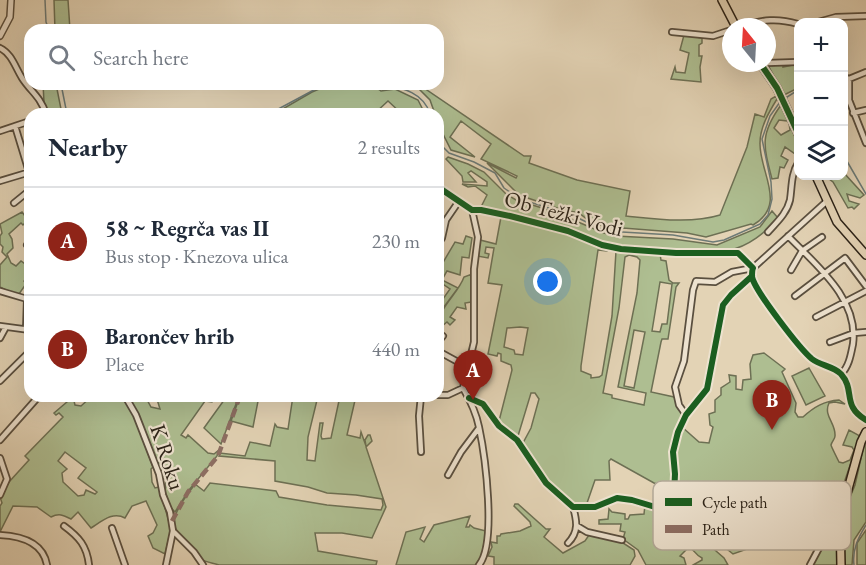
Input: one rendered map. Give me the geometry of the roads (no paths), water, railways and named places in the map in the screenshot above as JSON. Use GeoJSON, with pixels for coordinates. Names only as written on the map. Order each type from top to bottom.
{"type":"FeatureCollection","features":[{"type":"Feature","properties":{"kind":"main road"},"geometry":{"type":"LineString","coordinates":[[722,0],[731,18]]}},
{"type":"Feature","properties":{"kind":"main road"},"geometry":{"type":"LineString","coordinates":[[766,72],[787,106],[795,126]]}},
{"type":"Feature","properties":{"kind":"main road"},"geometry":{"type":"LineString","coordinates":[[818,180],[837,222],[866,255]]}},
{"type":"Feature","properties":{"kind":"main road"},"geometry":{"type":"LineString","coordinates":[[850,481],[866,432]]}},
{"type":"Feature","properties":{"kind":"main road"},"geometry":{"type":"LineString","coordinates":[[840,550],[841,565]]}},
{"type":"Feature","properties":{"kind":"street"},"geometry":{"type":"LineString","coordinates":[[0,36],[10,17],[11,0]]}},
{"type":"Feature","properties":{"kind":"street"},"geometry":{"type":"LineString","coordinates":[[832,18],[866,16]]}},
{"type":"Feature","properties":{"kind":"street"},"geometry":{"type":"LineString","coordinates":[[776,19],[794,23]]}},
{"type":"Feature","properties":{"kind":"street"},"geometry":{"type":"LineString","coordinates":[[672,32],[713,36],[722,33]]}},
{"type":"Feature","properties":{"kind":"street"},"geometry":{"type":"LineString","coordinates":[[0,48],[6,51],[24,80]]}},
{"type":"Feature","properties":{"kind":"street"},"geometry":{"type":"LineString","coordinates":[[776,63],[794,62]]}},
{"type":"Feature","properties":{"kind":"street"},"geometry":{"type":"LineString","coordinates":[[848,77],[866,72]]}},
{"type":"Feature","properties":{"kind":"street"},"geometry":{"type":"LineString","coordinates":[[33,90],[40,98],[44,108]]}},
{"type":"Feature","properties":{"kind":"street"},"geometry":{"type":"LineString","coordinates":[[848,93],[853,113],[866,143]]}},
{"type":"Feature","properties":{"kind":"street"},"geometry":{"type":"LineString","coordinates":[[853,113],[866,110]]}},
{"type":"Feature","properties":{"kind":"street"},"geometry":{"type":"LineString","coordinates":[[0,131],[24,124]]}},
{"type":"Feature","properties":{"kind":"street"},"geometry":{"type":"LineString","coordinates":[[15,126],[24,156]]}},
{"type":"Feature","properties":{"kind":"street"},"geometry":{"type":"LineString","coordinates":[[768,232],[788,207],[794,172]]}},
{"type":"Feature","properties":{"kind":"street"},"geometry":{"type":"LineString","coordinates":[[1,179],[24,173]]}},
{"type":"Feature","properties":{"kind":"street","name":"Ob Težki Vodi"},"geometry":{"type":"LineString","coordinates":[[444,191],[472,210],[481,210],[557,228],[602,245],[621,249],[710,254],[738,253],[753,268]]}},
{"type":"Feature","properties":{"kind":"street"},"geometry":{"type":"LineString","coordinates":[[14,203],[24,195]]}},
{"type":"Feature","properties":{"kind":"street"},"geometry":{"type":"LineString","coordinates":[[444,229],[446,220],[459,201]]}},
{"type":"Feature","properties":{"kind":"street"},"geometry":{"type":"LineString","coordinates":[[686,415],[679,405],[675,387],[684,361],[696,282],[715,282],[732,272],[753,268],[827,201]]}},
{"type":"Feature","properties":{"kind":"street"},"geometry":{"type":"LineString","coordinates":[[472,210],[478,237],[474,269],[474,342],[463,388],[469,398],[479,428],[489,510],[486,547],[483,560],[479,565]]}},
{"type":"Feature","properties":{"kind":"street"},"geometry":{"type":"LineString","coordinates":[[788,236],[846,302],[854,333],[847,367],[841,374]]}},
{"type":"Feature","properties":{"kind":"street"},"geometry":{"type":"LineString","coordinates":[[790,270],[802,251],[822,237]]}},
{"type":"Feature","properties":{"kind":"street"},"geometry":{"type":"LineString","coordinates":[[795,296],[845,258],[866,286]]}},
{"type":"Feature","properties":{"kind":"street"},"geometry":{"type":"LineString","coordinates":[[753,268],[752,276],[755,285],[775,314],[812,359],[841,374],[847,384],[852,408],[857,415],[866,420]]}},
{"type":"Feature","properties":{"kind":"street"},"geometry":{"type":"LineString","coordinates":[[675,481],[674,445],[686,415],[707,389],[723,305],[752,276]]}},
{"type":"Feature","properties":{"kind":"street"},"geometry":{"type":"LineString","coordinates":[[0,291],[24,298]]}},
{"type":"Feature","properties":{"kind":"street"},"geometry":{"type":"LineString","coordinates":[[816,317],[866,291]]}},
{"type":"Feature","properties":{"kind":"street"},"geometry":{"type":"LineString","coordinates":[[0,326],[24,329]]}},
{"type":"Feature","properties":{"kind":"street"},"geometry":{"type":"LineString","coordinates":[[0,338],[6,327]]}},
{"type":"Feature","properties":{"kind":"street"},"geometry":{"type":"LineString","coordinates":[[830,342],[854,333],[866,332]]}},
{"type":"Feature","properties":{"kind":"street"},"geometry":{"type":"LineString","coordinates":[[444,354],[469,368]]}},
{"type":"Feature","properties":{"kind":"street"},"geometry":{"type":"LineString","coordinates":[[0,381],[24,357]]}},
{"type":"Feature","properties":{"kind":"street"},"geometry":{"type":"LineString","coordinates":[[444,395],[463,388]]}},
{"type":"Feature","properties":{"kind":"street"},"geometry":{"type":"LineString","coordinates":[[469,398],[483,404],[499,426],[517,440],[546,483],[573,507],[577,526],[568,543]]}},
{"type":"Feature","properties":{"kind":"street"},"geometry":{"type":"LineString","coordinates":[[0,440],[34,402]]}},
{"type":"Feature","properties":{"kind":"street","name":"K Roku"},"geometry":{"type":"LineString","coordinates":[[129,402],[135,410],[159,474],[173,531],[166,565]]}},
{"type":"Feature","properties":{"kind":"street"},"geometry":{"type":"LineString","coordinates":[[420,402],[418,416],[421,452]]}},
{"type":"Feature","properties":{"kind":"street"},"geometry":{"type":"LineString","coordinates":[[448,475],[461,452],[479,428]]}},
{"type":"Feature","properties":{"kind":"street"},"geometry":{"type":"LineString","coordinates":[[0,495],[7,479],[1,461]]}},
{"type":"Feature","properties":{"kind":"street"},"geometry":{"type":"LineString","coordinates":[[573,507],[595,507],[617,498],[653,506]]}},
{"type":"Feature","properties":{"kind":"street"},"geometry":{"type":"LineString","coordinates":[[64,526],[80,538],[85,547],[89,565]]}},
{"type":"Feature","properties":{"kind":"street"},"geometry":{"type":"LineString","coordinates":[[577,526],[586,532],[622,540]]}},
{"type":"Feature","properties":{"kind":"street"},"geometry":{"type":"LineString","coordinates":[[112,528],[125,565]]}},
{"type":"Feature","properties":{"kind":"street"},"geometry":{"type":"LineString","coordinates":[[173,531],[194,552],[203,565]]}},
{"type":"Feature","properties":{"kind":"street"},"geometry":{"type":"LineString","coordinates":[[0,535],[30,541],[38,546],[47,565]]}},
{"type":"Feature","properties":{"kind":"street"},"geometry":{"type":"LineString","coordinates":[[810,565],[818,550]]}},
{"type":"Feature","properties":{"kind":"waterway"},"geometry":{"type":"LineString","coordinates":[[45,0],[47,24]]}},
{"type":"Feature","properties":{"kind":"waterway"},"geometry":{"type":"LineString","coordinates":[[62,90],[66,108]]}},
{"type":"Feature","properties":{"kind":"waterway"},"geometry":{"type":"LineString","coordinates":[[280,108],[314,90]]}},
{"type":"Feature","properties":{"kind":"waterway"},"geometry":{"type":"LineString","coordinates":[[405,90],[418,96],[427,108]]}},
{"type":"Feature","properties":{"kind":"waterway"},"geometry":{"type":"LineString","coordinates":[[784,99],[794,93]]}},
{"type":"Feature","properties":{"kind":"waterway"},"geometry":{"type":"LineString","coordinates":[[444,148],[449,153],[495,173],[504,188],[520,199],[574,216],[605,231],[673,235],[713,242],[724,240],[760,224],[768,215],[772,199],[771,182],[762,139],[770,116],[780,102]]}},
{"type":"Feature","properties":{"kind":"waterway"},"geometry":{"type":"LineString","coordinates":[[848,163],[866,194]]}},
{"type":"Feature","properties":{"kind":"waterway"},"geometry":{"type":"LineString","coordinates":[[854,565],[856,544],[866,525]]}},
{"type":"Feature","properties":{"kind":"place","name":"58 ~ Regrča vas II"},"geometry":{"type":"Point","coordinates":[473,400]}},
{"type":"Feature","properties":{"kind":"place","name":"Barončev hrib"},"geometry":{"type":"Point","coordinates":[772,430]}}]}
